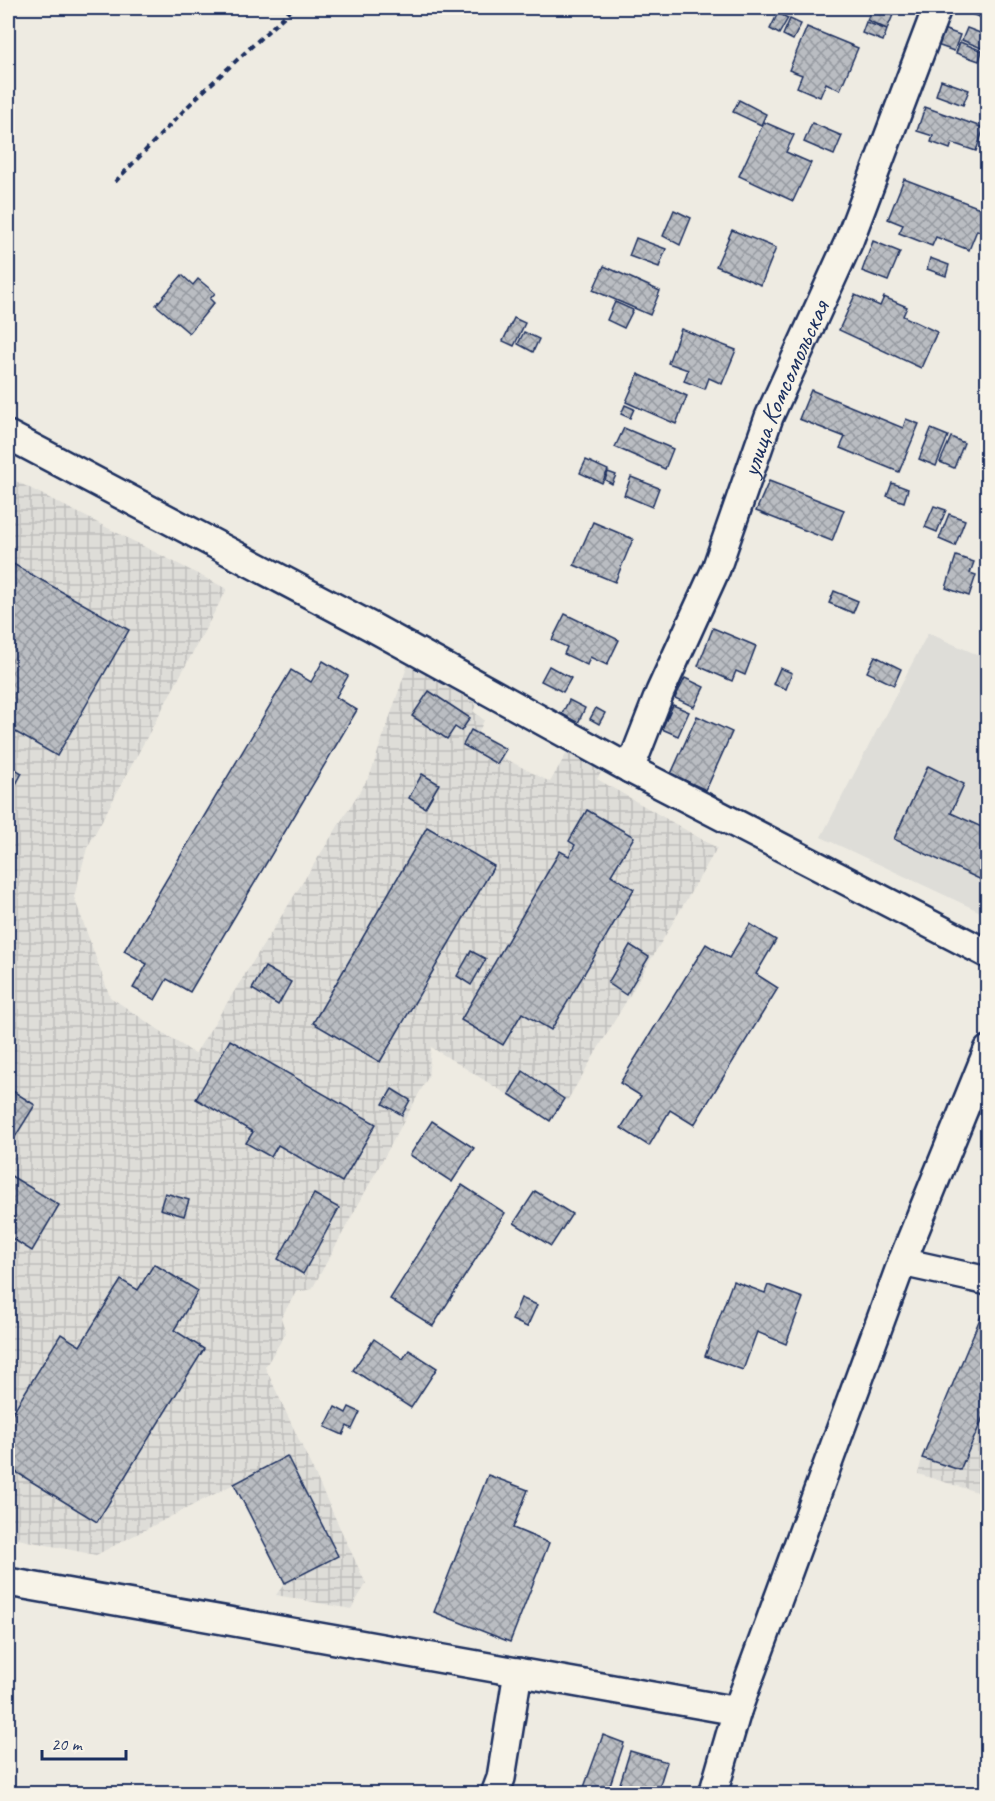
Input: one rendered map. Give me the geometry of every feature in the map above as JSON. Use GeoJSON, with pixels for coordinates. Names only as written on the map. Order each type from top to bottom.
{"type":"FeatureCollection","features":[{"type":"Feature","properties":{"kind":"street","name":"улица Комсомольская"},"geometry":{"type":"LineString","coordinates":[[630,769],[660,692],[716,569],[769,417],[849,241],[938,8]]}},
{"type":"Feature","properties":{"kind":"street"},"geometry":{"type":"LineString","coordinates":[[8,435],[372,627],[630,769],[987,954]]}},
{"type":"Feature","properties":{"kind":"street"},"geometry":{"type":"LineString","coordinates":[[713,1794],[737,1711],[902,1262],[987,1050]]}},
{"type":"Feature","properties":{"kind":"street"},"geometry":{"type":"LineString","coordinates":[[902,1262],[987,1281]]}},
{"type":"Feature","properties":{"kind":"street"},"geometry":{"type":"LineString","coordinates":[[8,1582],[737,1711]]}},
{"type":"Feature","properties":{"kind":"street"},"geometry":{"type":"LineString","coordinates":[[495,1794],[501,1778],[518,1672]]}},
{"type":"Feature","properties":{"kind":"path"},"geometry":{"type":"LineString","coordinates":[[115,182],[196,98],[293,8]]}},
{"type":"Feature","properties":{"kind":"shaded area"},"geometry":{"type":"Polygon","coordinates":[[[8,477],[227,589],[87,848],[74,897],[110,997],[195,1054],[370,775],[408,664],[477,704],[473,711],[484,720],[478,734],[506,749],[502,757],[550,782],[568,751],[602,771],[597,779],[717,848],[567,1101],[564,1099],[550,1121],[431,1047],[428,1077],[312,1289],[296,1292],[281,1318],[286,1333],[265,1367],[366,1584],[351,1609],[276,1595],[285,1583],[234,1484],[96,1555],[8,1537],[8,477]]]}},
{"type":"Feature","properties":{"kind":"shaded area"},"geometry":{"type":"Polygon","coordinates":[[[928,633],[987,659],[987,915],[821,837],[928,633]]]}},
{"type":"Feature","properties":{"kind":"shaded area"},"geometry":{"type":"Polygon","coordinates":[[[981,1316],[987,1317],[987,1495],[918,1474],[922,1458],[981,1316]]]}},
{"type":"Feature","properties":{"kind":"building"},"geometry":{"type":"Polygon","coordinates":[[[872,8],[893,15],[887,29],[867,20],[872,8]]]}},
{"type":"Feature","properties":{"kind":"building"},"geometry":{"type":"Polygon","coordinates":[[[967,8],[988,8],[988,20],[965,12],[967,8]]]}},
{"type":"Feature","properties":{"kind":"building"},"geometry":{"type":"Polygon","coordinates":[[[778,13],[788,18],[779,34],[770,29],[778,13]]]}},
{"type":"Feature","properties":{"kind":"building"},"geometry":{"type":"Polygon","coordinates":[[[790,19],[801,24],[793,40],[783,35],[790,19]]]}},
{"type":"Feature","properties":{"kind":"building"},"geometry":{"type":"Polygon","coordinates":[[[866,22],[887,30],[883,41],[862,33],[866,22]]]}},
{"type":"Feature","properties":{"kind":"building"},"geometry":{"type":"Polygon","coordinates":[[[807,27],[858,48],[840,90],[826,83],[820,97],[797,87],[802,75],[789,70],[807,27]]]}},
{"type":"Feature","properties":{"kind":"building"},"geometry":{"type":"Polygon","coordinates":[[[967,28],[988,36],[984,49],[962,40],[967,28]]]}},
{"type":"Feature","properties":{"kind":"building"},"geometry":{"type":"Polygon","coordinates":[[[943,29],[960,35],[954,51],[937,45],[943,29]]]}},
{"type":"Feature","properties":{"kind":"building"},"geometry":{"type":"Polygon","coordinates":[[[960,42],[982,51],[979,61],[956,53],[960,42]]]}},
{"type":"Feature","properties":{"kind":"building"},"geometry":{"type":"Polygon","coordinates":[[[941,80],[969,90],[963,105],[936,95],[941,80]]]}},
{"type":"Feature","properties":{"kind":"building"},"geometry":{"type":"Polygon","coordinates":[[[739,100],[766,114],[761,125],[733,112],[739,100]]]}},
{"type":"Feature","properties":{"kind":"building"},"geometry":{"type":"Polygon","coordinates":[[[925,107],[984,128],[976,151],[952,143],[950,149],[931,142],[933,136],[917,131],[925,107]]]}},
{"type":"Feature","properties":{"kind":"building"},"geometry":{"type":"Polygon","coordinates":[[[764,122],[794,135],[786,152],[811,163],[793,201],[739,176],[764,122]]]}},
{"type":"Feature","properties":{"kind":"building"},"geometry":{"type":"Polygon","coordinates":[[[812,123],[842,136],[834,155],[804,142],[812,123]]]}},
{"type":"Feature","properties":{"kind":"building"},"geometry":{"type":"Polygon","coordinates":[[[904,179],[988,211],[986,234],[977,230],[969,250],[936,237],[932,246],[899,233],[903,225],[888,219],[904,179]]]}},
{"type":"Feature","properties":{"kind":"building"},"geometry":{"type":"Polygon","coordinates":[[[674,210],[691,218],[680,245],[663,236],[674,210]]]}},
{"type":"Feature","properties":{"kind":"building"},"geometry":{"type":"Polygon","coordinates":[[[732,230],[776,248],[761,285],[716,266],[732,230]]]}},
{"type":"Feature","properties":{"kind":"building"},"geometry":{"type":"Polygon","coordinates":[[[636,238],[666,249],[659,267],[629,256],[636,238]]]}},
{"type":"Feature","properties":{"kind":"building"},"geometry":{"type":"Polygon","coordinates":[[[873,241],[900,252],[888,281],[862,271],[873,241]]]}},
{"type":"Feature","properties":{"kind":"building"},"geometry":{"type":"Polygon","coordinates":[[[930,258],[949,265],[946,276],[927,269],[930,258]]]}},
{"type":"Feature","properties":{"kind":"building"},"geometry":{"type":"Polygon","coordinates":[[[604,266],[660,291],[650,315],[593,290],[604,266]]]}},
{"type":"Feature","properties":{"kind":"building"},"geometry":{"type":"Polygon","coordinates":[[[182,275],[193,285],[198,279],[215,293],[210,299],[214,303],[189,333],[156,305],[182,275]]]}},
{"type":"Feature","properties":{"kind":"building"},"geometry":{"type":"Polygon","coordinates":[[[855,295],[880,306],[884,297],[907,307],[903,316],[937,332],[921,368],[839,330],[855,295]]]}},
{"type":"Feature","properties":{"kind":"building"},"geometry":{"type":"Polygon","coordinates":[[[615,302],[633,310],[624,328],[607,320],[615,302]]]}},
{"type":"Feature","properties":{"kind":"building"},"geometry":{"type":"Polygon","coordinates":[[[514,318],[525,323],[514,346],[503,341],[514,318]]]}},
{"type":"Feature","properties":{"kind":"building"},"geometry":{"type":"Polygon","coordinates":[[[681,329],[736,350],[722,384],[709,378],[705,389],[684,381],[688,370],[668,363],[681,329]]]}},
{"type":"Feature","properties":{"kind":"building"},"geometry":{"type":"Polygon","coordinates":[[[524,332],[539,339],[533,352],[518,344],[524,332]]]}},
{"type":"Feature","properties":{"kind":"building"},"geometry":{"type":"Polygon","coordinates":[[[638,374],[687,396],[676,424],[626,402],[638,374]]]}},
{"type":"Feature","properties":{"kind":"building"},"geometry":{"type":"Polygon","coordinates":[[[811,390],[903,428],[906,419],[919,424],[899,472],[840,448],[845,437],[799,419],[811,390]]]}},
{"type":"Feature","properties":{"kind":"building"},"geometry":{"type":"Polygon","coordinates":[[[625,405],[634,409],[630,418],[621,414],[625,405]]]}},
{"type":"Feature","properties":{"kind":"building"},"geometry":{"type":"Polygon","coordinates":[[[624,428],[673,449],[665,469],[615,447],[624,428]]]}},
{"type":"Feature","properties":{"kind":"building"},"geometry":{"type":"Polygon","coordinates":[[[931,429],[948,436],[936,466],[919,459],[931,429]]]}},
{"type":"Feature","properties":{"kind":"building"},"geometry":{"type":"Polygon","coordinates":[[[951,437],[964,443],[954,468],[940,462],[951,437]]]}},
{"type":"Feature","properties":{"kind":"building"},"geometry":{"type":"Polygon","coordinates":[[[586,460],[608,470],[602,483],[580,473],[586,460]]]}},
{"type":"Feature","properties":{"kind":"building"},"geometry":{"type":"Polygon","coordinates":[[[608,472],[616,475],[612,484],[605,480],[608,472]]]}},
{"type":"Feature","properties":{"kind":"building"},"geometry":{"type":"Polygon","coordinates":[[[631,477],[659,488],[652,507],[624,495],[631,477]]]}},
{"type":"Feature","properties":{"kind":"building"},"geometry":{"type":"Polygon","coordinates":[[[769,481],[844,510],[832,541],[756,511],[769,481]]]}},
{"type":"Feature","properties":{"kind":"building"},"geometry":{"type":"Polygon","coordinates":[[[892,483],[908,489],[904,502],[887,496],[892,483]]]}},
{"type":"Feature","properties":{"kind":"building"},"geometry":{"type":"Polygon","coordinates":[[[934,506],[946,510],[937,532],[925,527],[934,506]]]}},
{"type":"Feature","properties":{"kind":"building"},"geometry":{"type":"Polygon","coordinates":[[[949,514],[965,520],[955,546],[939,539],[949,514]]]}},
{"type":"Feature","properties":{"kind":"building"},"geometry":{"type":"Polygon","coordinates":[[[593,522],[633,539],[615,582],[574,565],[593,522]]]}},
{"type":"Feature","properties":{"kind":"building"},"geometry":{"type":"Polygon","coordinates":[[[956,556],[974,562],[970,573],[976,575],[969,596],[946,588],[956,556]]]}},
{"type":"Feature","properties":{"kind":"building"},"geometry":{"type":"Polygon","coordinates":[[[8,561],[129,630],[57,756],[14,731],[8,743],[8,561]]]}},
{"type":"Feature","properties":{"kind":"building"},"geometry":{"type":"Polygon","coordinates":[[[834,591],[858,601],[853,613],[829,603],[834,591]]]}},
{"type":"Feature","properties":{"kind":"building"},"geometry":{"type":"Polygon","coordinates":[[[565,614],[619,640],[607,665],[590,657],[587,665],[564,654],[567,647],[552,640],[565,614]]]}},
{"type":"Feature","properties":{"kind":"building"},"geometry":{"type":"Polygon","coordinates":[[[713,628],[756,646],[745,675],[736,671],[732,681],[698,666],[713,628]]]}},
{"type":"Feature","properties":{"kind":"building"},"geometry":{"type":"Polygon","coordinates":[[[875,656],[901,669],[894,685],[867,672],[875,656]]]}},
{"type":"Feature","properties":{"kind":"building"},"geometry":{"type":"Polygon","coordinates":[[[323,661],[348,676],[336,697],[357,710],[190,992],[167,979],[155,1000],[133,988],[147,964],[124,951],[291,670],[311,682],[323,661]]]}},
{"type":"Feature","properties":{"kind":"building"},"geometry":{"type":"Polygon","coordinates":[[[549,666],[571,678],[563,692],[541,681],[549,666]]]}},
{"type":"Feature","properties":{"kind":"building"},"geometry":{"type":"Polygon","coordinates":[[[780,668],[792,673],[786,689],[773,684],[780,668]]]}},
{"type":"Feature","properties":{"kind":"building"},"geometry":{"type":"Polygon","coordinates":[[[685,678],[704,687],[694,707],[675,698],[685,678]]]}},
{"type":"Feature","properties":{"kind":"building"},"geometry":{"type":"Polygon","coordinates":[[[429,691],[470,718],[461,731],[455,727],[447,739],[412,716],[429,691]]]}},
{"type":"Feature","properties":{"kind":"building"},"geometry":{"type":"Polygon","coordinates":[[[569,700],[585,708],[578,723],[562,714],[569,700]]]}},
{"type":"Feature","properties":{"kind":"building"},"geometry":{"type":"Polygon","coordinates":[[[673,705],[689,712],[678,736],[662,729],[673,705]]]}},
{"type":"Feature","properties":{"kind":"building"},"geometry":{"type":"Polygon","coordinates":[[[596,708],[605,713],[599,724],[590,719],[596,708]]]}},
{"type":"Feature","properties":{"kind":"building"},"geometry":{"type":"Polygon","coordinates":[[[697,716],[732,732],[706,790],[671,774],[697,716]]]}},
{"type":"Feature","properties":{"kind":"building"},"geometry":{"type":"Polygon","coordinates":[[[471,730],[506,749],[497,764],[463,745],[471,730]]]}},
{"type":"Feature","properties":{"kind":"building"},"geometry":{"type":"Polygon","coordinates":[[[8,765],[22,773],[8,799],[8,765]]]}},
{"type":"Feature","properties":{"kind":"building"},"geometry":{"type":"Polygon","coordinates":[[[928,766],[964,784],[951,813],[988,830],[988,883],[894,839],[928,766]]]}},
{"type":"Feature","properties":{"kind":"building"},"geometry":{"type":"Polygon","coordinates":[[[422,774],[439,784],[425,808],[409,798],[422,774]]]}},
{"type":"Feature","properties":{"kind":"building"},"geometry":{"type":"Polygon","coordinates":[[[587,810],[634,837],[611,875],[634,889],[551,1030],[522,1013],[503,1045],[461,1020],[560,851],[569,856],[575,845],[569,841],[587,810]]]}},
{"type":"Feature","properties":{"kind":"building"},"geometry":{"type":"Polygon","coordinates":[[[427,827],[494,866],[380,1062],[313,1023],[427,827]]]}},
{"type":"Feature","properties":{"kind":"building"},"geometry":{"type":"Polygon","coordinates":[[[750,924],[776,940],[756,974],[778,988],[694,1125],[670,1110],[649,1146],[621,1128],[641,1096],[620,1083],[706,944],[729,958],[750,924]]]}},
{"type":"Feature","properties":{"kind":"building"},"geometry":{"type":"Polygon","coordinates":[[[630,945],[649,957],[626,995],[608,983],[630,945]]]}},
{"type":"Feature","properties":{"kind":"building"},"geometry":{"type":"Polygon","coordinates":[[[471,951],[486,959],[471,985],[457,976],[471,951]]]}},
{"type":"Feature","properties":{"kind":"building"},"geometry":{"type":"Polygon","coordinates":[[[265,967],[291,982],[278,1005],[252,989],[265,967]]]}},
{"type":"Feature","properties":{"kind":"building"},"geometry":{"type":"Polygon","coordinates":[[[230,1040],[376,1124],[342,1182],[278,1145],[271,1157],[246,1143],[253,1132],[196,1099],[230,1040]]]}},
{"type":"Feature","properties":{"kind":"building"},"geometry":{"type":"Polygon","coordinates":[[[523,1071],[564,1099],[550,1121],[509,1094],[523,1071]]]}},
{"type":"Feature","properties":{"kind":"building"},"geometry":{"type":"Polygon","coordinates":[[[8,1088],[35,1105],[15,1137],[8,1133],[8,1088]]]}},
{"type":"Feature","properties":{"kind":"building"},"geometry":{"type":"Polygon","coordinates":[[[392,1089],[410,1100],[402,1115],[383,1104],[392,1089]]]}},
{"type":"Feature","properties":{"kind":"building"},"geometry":{"type":"Polygon","coordinates":[[[432,1121],[474,1148],[452,1182],[410,1155],[432,1121]]]}},
{"type":"Feature","properties":{"kind":"building"},"geometry":{"type":"Polygon","coordinates":[[[8,1174],[59,1205],[32,1251],[8,1236],[8,1174]]]}},
{"type":"Feature","properties":{"kind":"building"},"geometry":{"type":"Polygon","coordinates":[[[462,1185],[505,1213],[433,1326],[390,1299],[462,1185]]]}},
{"type":"Feature","properties":{"kind":"building"},"geometry":{"type":"Polygon","coordinates":[[[535,1191],[572,1214],[551,1246],[514,1223],[535,1191]]]}},
{"type":"Feature","properties":{"kind":"building"},"geometry":{"type":"Polygon","coordinates":[[[165,1193],[189,1200],[184,1216],[160,1209],[165,1193]]]}},
{"type":"Feature","properties":{"kind":"building"},"geometry":{"type":"Polygon","coordinates":[[[314,1194],[339,1208],[303,1274],[278,1259],[314,1194]]]}},
{"type":"Feature","properties":{"kind":"building"},"geometry":{"type":"Polygon","coordinates":[[[154,1264],[198,1291],[174,1330],[204,1349],[97,1522],[8,1467],[8,1420],[61,1334],[80,1346],[121,1280],[138,1290],[154,1264]]]}},
{"type":"Feature","properties":{"kind":"building"},"geometry":{"type":"Polygon","coordinates":[[[733,1281],[765,1293],[768,1285],[803,1298],[786,1344],[757,1332],[743,1370],[705,1356],[733,1281]]]}},
{"type":"Feature","properties":{"kind":"building"},"geometry":{"type":"Polygon","coordinates":[[[521,1298],[537,1305],[527,1327],[512,1320],[521,1298]]]}},
{"type":"Feature","properties":{"kind":"building"},"geometry":{"type":"Polygon","coordinates":[[[981,1316],[988,1317],[988,1406],[960,1470],[922,1458],[981,1316]]]}},
{"type":"Feature","properties":{"kind":"building"},"geometry":{"type":"Polygon","coordinates":[[[374,1339],[403,1359],[409,1350],[437,1368],[411,1408],[353,1370],[374,1339]]]}},
{"type":"Feature","properties":{"kind":"building"},"geometry":{"type":"Polygon","coordinates":[[[335,1407],[346,1413],[349,1407],[360,1412],[352,1429],[347,1426],[343,1435],[325,1427],[335,1407]]]}},
{"type":"Feature","properties":{"kind":"building"},"geometry":{"type":"Polygon","coordinates":[[[287,1456],[338,1556],[285,1583],[234,1484],[287,1456]]]}},
{"type":"Feature","properties":{"kind":"building"},"geometry":{"type":"Polygon","coordinates":[[[488,1475],[528,1490],[513,1528],[549,1543],[510,1642],[434,1612],[488,1475]]]}},
{"type":"Feature","properties":{"kind":"building"},"geometry":{"type":"Polygon","coordinates":[[[603,1735],[624,1743],[607,1794],[593,1794],[583,1790],[603,1735]]]}},
{"type":"Feature","properties":{"kind":"building"},"geometry":{"type":"Polygon","coordinates":[[[630,1751],[667,1762],[657,1794],[629,1794],[618,1790],[630,1751]]]}}]}
